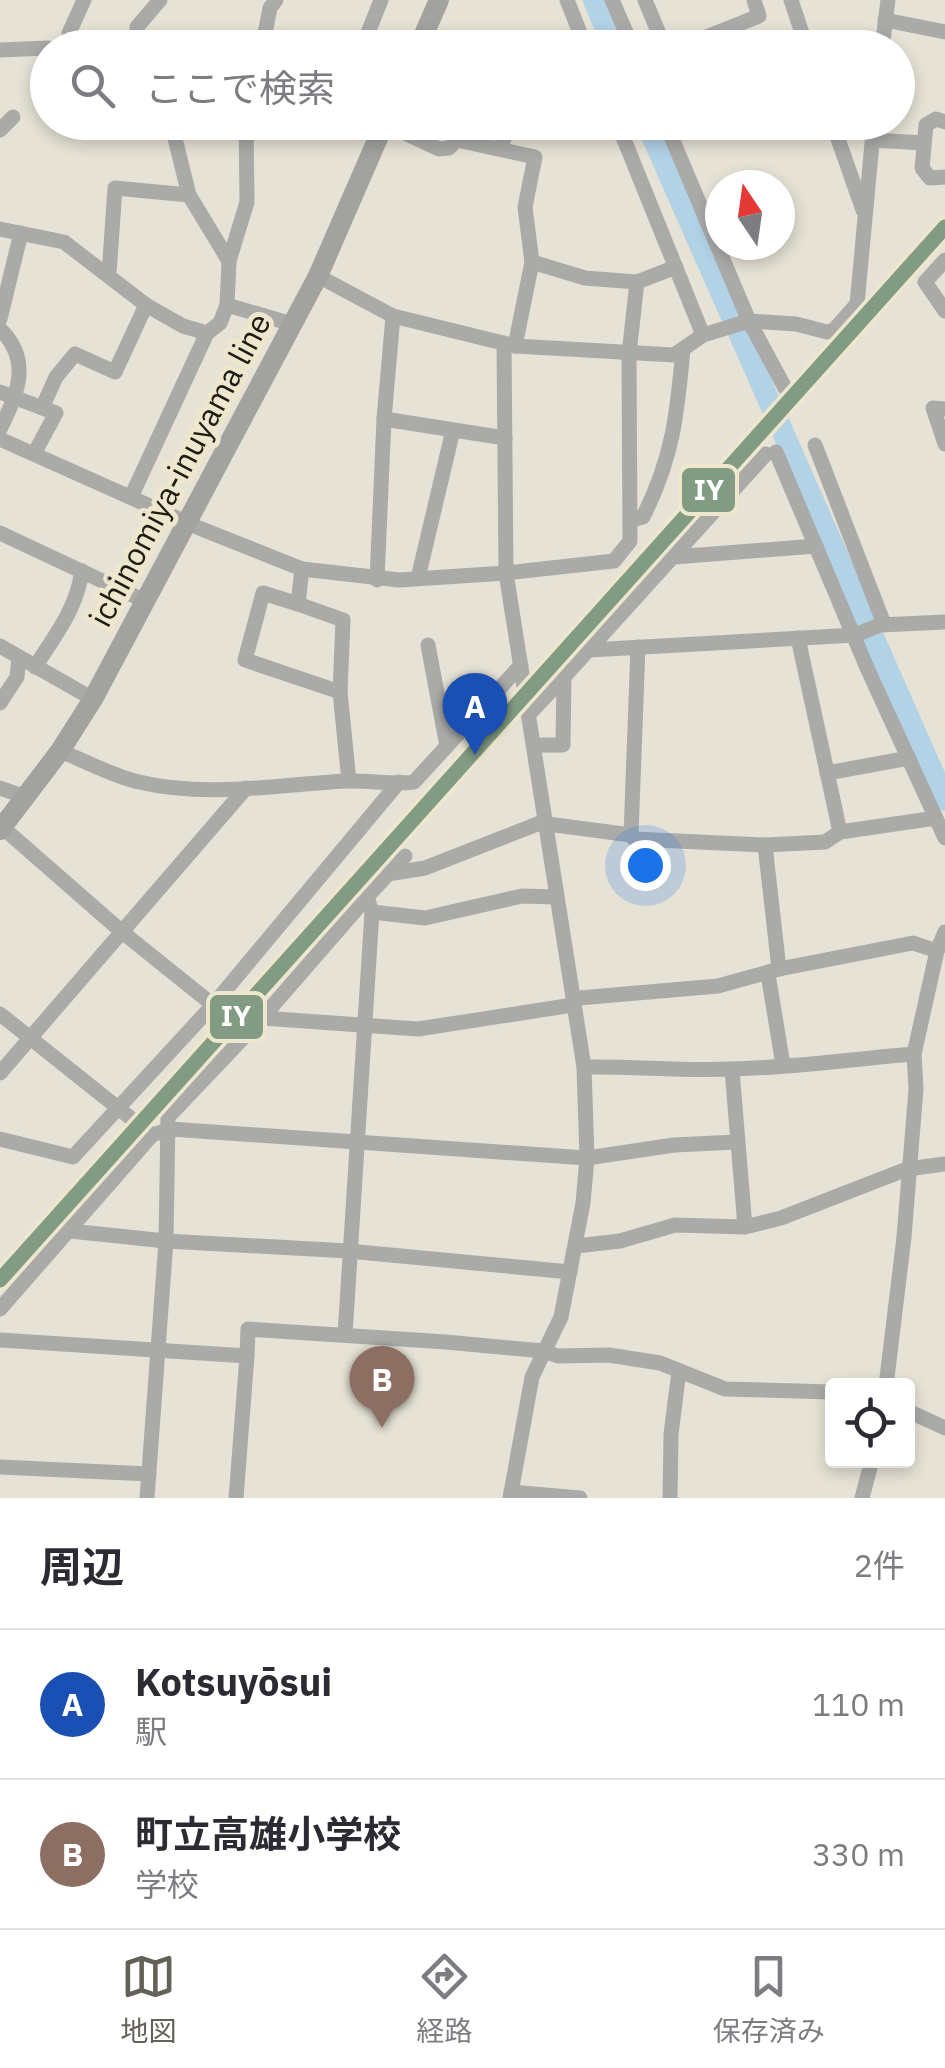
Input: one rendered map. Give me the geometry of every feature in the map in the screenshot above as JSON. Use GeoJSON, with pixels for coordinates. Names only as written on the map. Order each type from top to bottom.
{"type":"FeatureCollection","features":[{"type":"Feature","properties":{"kind":"main road"},"geometry":{"type":"LineString","coordinates":[[426,30],[439,0]]}},
{"type":"Feature","properties":{"kind":"main road","name":"ichinomiya-inuyama line"},"geometry":{"type":"LineString","coordinates":[[1,829],[60,751],[93,699],[318,276],[378,140]]}},
{"type":"Feature","properties":{"kind":"street"},"geometry":{"type":"LineString","coordinates":[[70,30],[84,0]]}},
{"type":"Feature","properties":{"kind":"street"},"geometry":{"type":"LineString","coordinates":[[137,30],[160,0]]}},
{"type":"Feature","properties":{"kind":"street"},"geometry":{"type":"LineString","coordinates":[[266,30],[270,8],[276,0]]}},
{"type":"Feature","properties":{"kind":"street"},"geometry":{"type":"LineString","coordinates":[[369,30],[381,0]]}},
{"type":"Feature","properties":{"kind":"street"},"geometry":{"type":"LineString","coordinates":[[566,0],[578,30]]}},
{"type":"Feature","properties":{"kind":"street"},"geometry":{"type":"LineString","coordinates":[[612,0],[625,30]]}},
{"type":"Feature","properties":{"kind":"street"},"geometry":{"type":"LineString","coordinates":[[645,0],[657,30]]}},
{"type":"Feature","properties":{"kind":"street"},"geometry":{"type":"LineString","coordinates":[[725,30],[760,16],[754,0]]}},
{"type":"Feature","properties":{"kind":"street"},"geometry":{"type":"LineString","coordinates":[[791,0],[801,30]]}},
{"type":"Feature","properties":{"kind":"street"},"geometry":{"type":"LineString","coordinates":[[884,30],[888,0]]}},
{"type":"Feature","properties":{"kind":"street"},"geometry":{"type":"LineString","coordinates":[[885,20],[945,32]]}},
{"type":"Feature","properties":{"kind":"street"},"geometry":{"type":"LineString","coordinates":[[0,50],[30,49]]}},
{"type":"Feature","properties":{"kind":"street"},"geometry":{"type":"LineString","coordinates":[[0,130],[14,117]]}},
{"type":"Feature","properties":{"kind":"street"},"geometry":{"type":"LineString","coordinates":[[945,122],[930,120],[922,168],[925,175],[945,177]]}},
{"type":"Feature","properties":{"kind":"street"},"geometry":{"type":"LineString","coordinates":[[176,140],[189,194],[229,261]]}},
{"type":"Feature","properties":{"kind":"street"},"geometry":{"type":"LineString","coordinates":[[131,497],[208,333],[220,323],[228,305],[229,261],[247,202],[246,140]]}},
{"type":"Feature","properties":{"kind":"street"},"geometry":{"type":"LineString","coordinates":[[420,140],[439,149],[450,148],[457,140],[536,159],[525,207],[532,262],[510,345],[505,438],[506,573],[584,1067],[587,1158],[576,1246],[561,1317],[532,1377],[511,1495],[580,1498]]}},
{"type":"Feature","properties":{"kind":"street"},"geometry":{"type":"LineString","coordinates":[[501,148],[503,140]]}},
{"type":"Feature","properties":{"kind":"street"},"geometry":{"type":"LineString","coordinates":[[624,140],[676,267],[711,334]]}},
{"type":"Feature","properties":{"kind":"street"},"geometry":{"type":"LineString","coordinates":[[673,140],[749,321],[785,388]]}},
{"type":"Feature","properties":{"kind":"street"},"geometry":{"type":"LineString","coordinates":[[839,140],[865,213]]}},
{"type":"Feature","properties":{"kind":"street"},"geometry":{"type":"LineString","coordinates":[[318,276],[393,316],[510,345],[674,355],[711,334],[749,321],[796,324],[826,332],[834,330],[856,304],[872,140],[924,143]]}},
{"type":"Feature","properties":{"kind":"street"},"geometry":{"type":"LineString","coordinates":[[108,274],[114,188],[189,194]]}},
{"type":"Feature","properties":{"kind":"street"},"geometry":{"type":"LineString","coordinates":[[0,229],[64,242],[146,305],[182,326],[208,333]]}},
{"type":"Feature","properties":{"kind":"street"},"geometry":{"type":"LineString","coordinates":[[0,318],[21,233]]}},
{"type":"Feature","properties":{"kind":"street"},"geometry":{"type":"LineString","coordinates":[[945,260],[925,282],[945,310]]}},
{"type":"Feature","properties":{"kind":"street"},"geometry":{"type":"LineString","coordinates":[[532,262],[585,278],[638,282],[676,267]]}},
{"type":"Feature","properties":{"kind":"street"},"geometry":{"type":"LineString","coordinates":[[0,438],[302,569],[377,580],[614,562],[630,542],[632,520],[629,354],[638,282]]}},
{"type":"Feature","properties":{"kind":"street"},"geometry":{"type":"LineString","coordinates":[[42,408],[56,377],[75,354],[115,372],[146,305]]}},
{"type":"Feature","properties":{"kind":"street"},"geometry":{"type":"LineString","coordinates":[[228,305],[292,324]]}},
{"type":"Feature","properties":{"kind":"street"},"geometry":{"type":"LineString","coordinates":[[377,580],[393,316]]}},
{"type":"Feature","properties":{"kind":"street"},"geometry":{"type":"LineString","coordinates":[[0,329],[18,351],[21,363],[0,429]]}},
{"type":"Feature","properties":{"kind":"street"},"geometry":{"type":"LineString","coordinates":[[632,520],[643,517],[663,478],[675,432],[684,350]]}},
{"type":"Feature","properties":{"kind":"street"},"geometry":{"type":"LineString","coordinates":[[8,395],[56,412],[35,452]]}},
{"type":"Feature","properties":{"kind":"street"},"geometry":{"type":"LineString","coordinates":[[945,409],[932,408],[945,444]]}},
{"type":"Feature","properties":{"kind":"street"},"geometry":{"type":"LineString","coordinates":[[384,419],[505,438]]}},
{"type":"Feature","properties":{"kind":"street"},"geometry":{"type":"LineString","coordinates":[[418,578],[453,430]]}},
{"type":"Feature","properties":{"kind":"street"},"geometry":{"type":"LineString","coordinates":[[815,445],[882,624]]}},
{"type":"Feature","properties":{"kind":"street"},"geometry":{"type":"LineString","coordinates":[[529,714],[771,453],[945,838]]}},
{"type":"Feature","properties":{"kind":"street"},"geometry":{"type":"LineString","coordinates":[[0,533],[145,600]]}},
{"type":"Feature","properties":{"kind":"street"},"geometry":{"type":"LineString","coordinates":[[674,557],[816,546]]}},
{"type":"Feature","properties":{"kind":"street"},"geometry":{"type":"LineString","coordinates":[[298,604],[302,569]]}},
{"type":"Feature","properties":{"kind":"street"},"geometry":{"type":"LineString","coordinates":[[35,667],[72,611],[82,571]]}},
{"type":"Feature","properties":{"kind":"street"},"geometry":{"type":"LineString","coordinates":[[340,692],[245,660],[263,593],[343,620],[340,692],[349,780]]}},
{"type":"Feature","properties":{"kind":"street"},"geometry":{"type":"LineString","coordinates":[[590,650],[856,634],[882,624],[945,622]]}},
{"type":"Feature","properties":{"kind":"street"},"geometry":{"type":"LineString","coordinates":[[798,638],[840,832]]}},
{"type":"Feature","properties":{"kind":"street"},"geometry":{"type":"LineString","coordinates":[[428,645],[447,746]]}},
{"type":"Feature","properties":{"kind":"street"},"geometry":{"type":"LineString","coordinates":[[0,646],[93,699]]}},
{"type":"Feature","properties":{"kind":"street"},"geometry":{"type":"LineString","coordinates":[[632,835],[638,647]]}},
{"type":"Feature","properties":{"kind":"street"},"geometry":{"type":"LineString","coordinates":[[0,703],[17,677],[19,658]]}},
{"type":"Feature","properties":{"kind":"street"},"geometry":{"type":"LineString","coordinates":[[60,751],[138,782],[200,790],[349,780],[414,782],[521,665]]}},
{"type":"Feature","properties":{"kind":"street"},"geometry":{"type":"LineString","coordinates":[[535,744],[563,745],[564,676]]}},
{"type":"Feature","properties":{"kind":"street"},"geometry":{"type":"LineString","coordinates":[[827,773],[909,758]]}},
{"type":"Feature","properties":{"kind":"street"},"geometry":{"type":"LineString","coordinates":[[0,1139],[74,1157],[213,1005],[399,782]]}},
{"type":"Feature","properties":{"kind":"street"},"geometry":{"type":"LineString","coordinates":[[0,788],[26,797]]}},
{"type":"Feature","properties":{"kind":"street"},"geometry":{"type":"LineString","coordinates":[[0,1073],[246,788]]}},
{"type":"Feature","properties":{"kind":"street"},"geometry":{"type":"LineString","coordinates":[[388,874],[425,868],[540,823],[632,835],[634,839],[765,845],[824,842],[840,832],[936,818]]}},
{"type":"Feature","properties":{"kind":"street"},"geometry":{"type":"LineString","coordinates":[[1,829],[213,1005]]}},
{"type":"Feature","properties":{"kind":"street"},"geometry":{"type":"LineString","coordinates":[[765,845],[783,1066]]}},
{"type":"Feature","properties":{"kind":"street"},"geometry":{"type":"LineString","coordinates":[[147,1498],[166,1242],[168,1117],[370,904],[388,874],[405,856]]}},
{"type":"Feature","properties":{"kind":"street"},"geometry":{"type":"LineString","coordinates":[[370,904],[425,918],[522,896],[555,897]]}},
{"type":"Feature","properties":{"kind":"street"},"geometry":{"type":"LineString","coordinates":[[345,1335],[370,904]]}},
{"type":"Feature","properties":{"kind":"street"},"geometry":{"type":"LineString","coordinates":[[887,1378],[904,1237],[916,1089],[914,1054],[937,951],[945,932]]}},
{"type":"Feature","properties":{"kind":"street"},"geometry":{"type":"LineString","coordinates":[[262,1018],[418,1029],[573,1005],[579,998],[718,986],[913,943],[937,951]]}},
{"type":"Feature","properties":{"kind":"street"},"geometry":{"type":"LineString","coordinates":[[0,1014],[152,1135]]}},
{"type":"Feature","properties":{"kind":"street"},"geometry":{"type":"LineString","coordinates":[[584,1067],[645,1065],[663,1070],[732,1070],[914,1054]]}},
{"type":"Feature","properties":{"kind":"street"},"geometry":{"type":"LineString","coordinates":[[732,1070],[745,1226]]}},
{"type":"Feature","properties":{"kind":"street"},"geometry":{"type":"LineString","coordinates":[[0,1309],[152,1135],[170,1130],[587,1158],[674,1145],[737,1142]]}},
{"type":"Feature","properties":{"kind":"street"},"geometry":{"type":"LineString","coordinates":[[576,1246],[620,1241],[675,1225],[745,1226],[781,1218],[907,1168],[945,1164]]}},
{"type":"Feature","properties":{"kind":"street"},"geometry":{"type":"LineString","coordinates":[[70,1231],[166,1242],[348,1251],[570,1272]]}},
{"type":"Feature","properties":{"kind":"street"},"geometry":{"type":"LineString","coordinates":[[236,1498],[248,1329],[542,1351],[558,1356],[609,1355],[660,1363],[725,1389],[825,1392]]}},
{"type":"Feature","properties":{"kind":"street"},"geometry":{"type":"LineString","coordinates":[[0,1340],[247,1356]]}},
{"type":"Feature","properties":{"kind":"street"},"geometry":{"type":"LineString","coordinates":[[670,1498],[670,1434],[679,1370]]}},
{"type":"Feature","properties":{"kind":"street"},"geometry":{"type":"LineString","coordinates":[[915,1415],[945,1428]]}},
{"type":"Feature","properties":{"kind":"street"},"geometry":{"type":"LineString","coordinates":[[0,1467],[148,1474]]}},
{"type":"Feature","properties":{"kind":"street"},"geometry":{"type":"LineString","coordinates":[[862,1498],[870,1468]]}},
{"type":"Feature","properties":{"kind":"waterway"},"geometry":{"type":"LineString","coordinates":[[594,0],[606,30]]}},
{"type":"Feature","properties":{"kind":"waterway"},"geometry":{"type":"LineString","coordinates":[[654,140],[945,800]]}},
{"type":"Feature","properties":{"kind":"transit line","name":"IY"},"geometry":{"type":"LineString","coordinates":[[0,1280],[945,227]]}},
{"type":"Feature","properties":{"kind":"place","name":"Kotsuyōsui"},"geometry":{"type":"Point","coordinates":[475,755]}},
{"type":"Feature","properties":{"kind":"place","name":"町立高雄小学校"},"geometry":{"type":"Point","coordinates":[382,1428]}}]}
